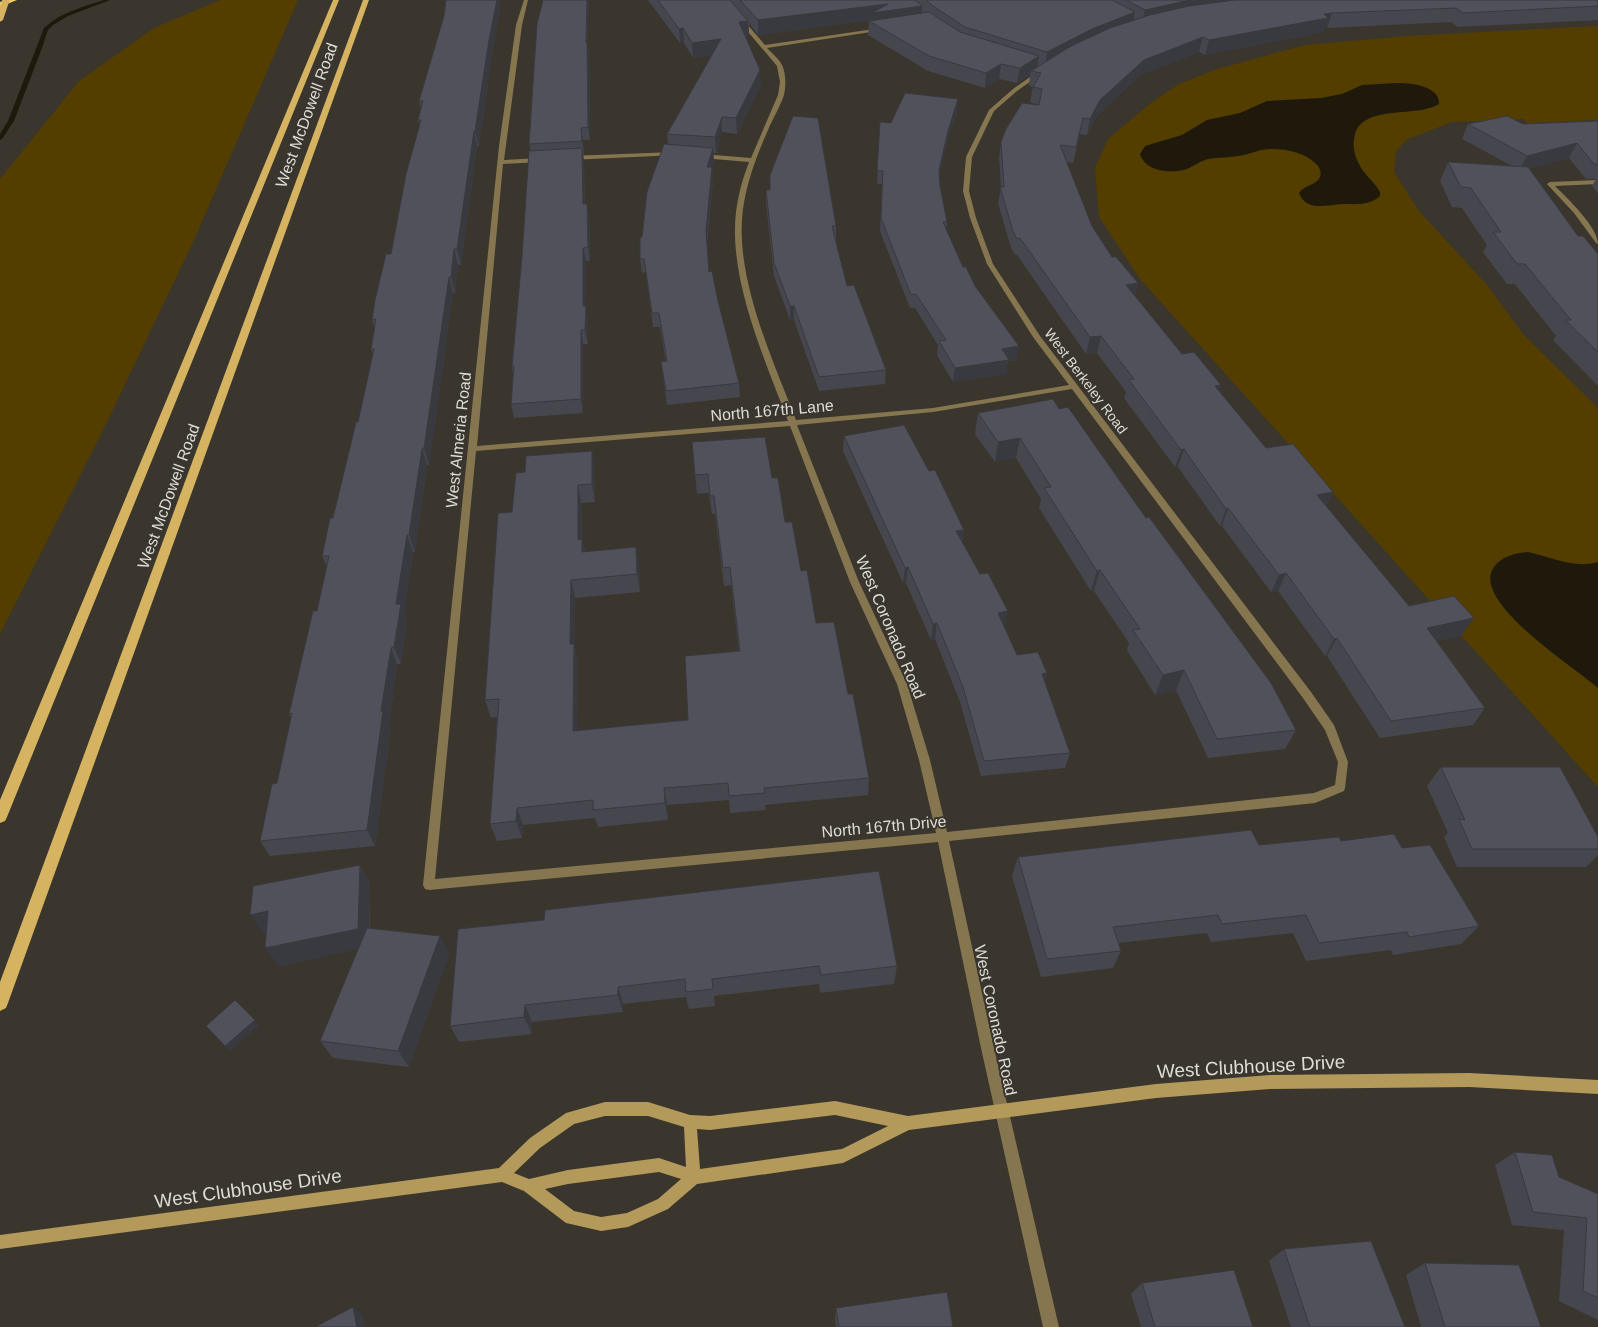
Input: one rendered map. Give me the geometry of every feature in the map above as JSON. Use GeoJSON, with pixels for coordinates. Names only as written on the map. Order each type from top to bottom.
{"type":"FeatureCollection","features":[{"type":"Feature","properties":{"kind":"highway"},"geometry":{"type":"LineString","coordinates":[[0,6],[13,0]]}},
{"type":"Feature","properties":{"kind":"main road"},"geometry":{"type":"LineString","coordinates":[[0,18],[6,0]]}},
{"type":"Feature","properties":{"kind":"main road","name":"West McDowell Road"},"geometry":{"type":"LineString","coordinates":[[0,817],[336,0]]}},
{"type":"Feature","properties":{"kind":"main road","name":"West McDowell Road"},"geometry":{"type":"LineString","coordinates":[[0,1003],[366,0]]}},
{"type":"Feature","properties":{"kind":"street","name":"West Almeria Road"},"geometry":{"type":"LineString","coordinates":[[429,885],[502,162],[519,25],[526,0]]}},
{"type":"Feature","properties":{"kind":"street","name":"West Coronado Road"},"geometry":{"type":"LineString","coordinates":[[723,0],[780,66],[783,82],[781,95],[745,179],[740,212],[739,246],[746,281],[760,335],[793,424],[860,595],[887,647],[906,695],[942,837],[1000,1112],[1051,1327]]}},
{"type":"Feature","properties":{"kind":"street"},"geometry":{"type":"LineString","coordinates":[[763,47],[890,28]]}},
{"type":"Feature","properties":{"kind":"street","name":"West Berkeley Road"},"geometry":{"type":"LineString","coordinates":[[1040,69],[992,110],[969,157],[966,191],[990,264],[1037,337],[1308,695],[1330,728],[1343,762],[1340,788]]}},
{"type":"Feature","properties":{"kind":"street"},"geometry":{"type":"LineString","coordinates":[[558,159],[663,153],[681,155]]}},
{"type":"Feature","properties":{"kind":"street"},"geometry":{"type":"LineString","coordinates":[[690,156],[753,160]]}},
{"type":"Feature","properties":{"kind":"street"},"geometry":{"type":"LineString","coordinates":[[502,162],[549,160]]}},
{"type":"Feature","properties":{"kind":"street"},"geometry":{"type":"LineString","coordinates":[[1598,182],[1550,184],[1576,212],[1598,242]]}},
{"type":"Feature","properties":{"kind":"street","name":"North 167th Lane"},"geometry":{"type":"LineString","coordinates":[[472,449],[793,424],[934,410],[1074,386]]}},
{"type":"Feature","properties":{"kind":"street","name":"North 167th Drive"},"geometry":{"type":"LineString","coordinates":[[429,885],[942,837],[1315,798],[1340,788]]}},
{"type":"Feature","properties":{"kind":"street","name":"West Clubhouse Drive"},"geometry":{"type":"LineString","coordinates":[[502,1175],[535,1144],[570,1118],[605,1109],[648,1109],[690,1122],[710,1123],[835,1108],[908,1123],[1156,1091],[1270,1082],[1469,1080],[1598,1087]]}},
{"type":"Feature","properties":{"kind":"street"},"geometry":{"type":"LineString","coordinates":[[690,1122],[694,1176]]}},
{"type":"Feature","properties":{"kind":"street","name":"West Clubhouse Drive"},"geometry":{"type":"LineString","coordinates":[[529,1186],[568,1176],[659,1165],[694,1176],[843,1156],[908,1123]]}},
{"type":"Feature","properties":{"kind":"street","name":"West Clubhouse Drive"},"geometry":{"type":"LineString","coordinates":[[0,1242],[502,1175],[529,1186],[571,1218],[601,1224],[628,1220],[663,1204],[694,1176]]}},
{"type":"Feature","properties":{"kind":"shaded area"},"geometry":{"type":"Polygon","coordinates":[[[220,0],[298,0],[194,240],[105,426],[0,634],[0,179],[79,81],[154,28],[220,0]]]}},
{"type":"Feature","properties":{"kind":"shaded area"},"geometry":{"type":"Polygon","coordinates":[[[1598,26],[1598,120],[1528,123],[1523,119],[1452,122],[1406,140],[1396,152],[1394,172],[1419,211],[1487,285],[1523,334],[1598,408],[1598,787],[1140,279],[1099,217],[1095,168],[1108,139],[1152,102],[1179,84],[1214,70],[1305,45],[1407,36],[1598,26]]]}},
{"type":"Feature","properties":{"kind":"shaded area"},"geometry":{"type":"Polygon","coordinates":[[[1396,83],[1423,86],[1435,93],[1439,104],[1429,108],[1380,115],[1360,125],[1354,138],[1357,161],[1380,192],[1380,196],[1367,203],[1318,206],[1307,203],[1299,193],[1318,180],[1321,175],[1320,169],[1304,155],[1290,151],[1268,149],[1241,156],[1208,159],[1181,171],[1153,168],[1147,165],[1140,154],[1145,146],[1182,135],[1207,120],[1240,113],[1267,101],[1321,98],[1342,94],[1362,85],[1396,83]]]}},
{"type":"Feature","properties":{"kind":"shaded area"},"geometry":{"type":"Polygon","coordinates":[[[1528,552],[1563,562],[1589,564],[1598,562],[1598,688],[1529,633],[1510,615],[1497,598],[1490,581],[1494,567],[1501,560],[1509,556],[1528,552]]]}},
{"type":"Feature","properties":{"kind":"building"},"geometry":{"type":"Polygon","coordinates":[[[446,0],[497,0],[474,131],[457,249],[454,249],[451,277],[449,277],[424,448],[422,449],[396,604],[401,604],[394,647],[391,648],[381,711],[383,711],[367,830],[260,841],[272,784],[277,783],[292,713],[289,714],[313,611],[317,611],[329,556],[322,556],[330,518],[333,518],[356,422],[358,422],[374,349],[371,349],[376,319],[372,320],[375,300],[386,254],[391,254],[406,174],[421,120],[418,120],[423,101],[419,101],[444,16],[446,0]]]}},
{"type":"Feature","properties":{"kind":"building"},"geometry":{"type":"Polygon","coordinates":[[[543,0],[587,0],[588,127],[581,128],[582,141],[529,144],[537,24],[543,0]]]}},
{"type":"Feature","properties":{"kind":"building"},"geometry":{"type":"Polygon","coordinates":[[[658,0],[730,0],[748,21],[739,22],[760,70],[736,118],[722,117],[715,137],[667,134],[721,39],[692,43],[683,28],[679,29],[658,0]]]}},
{"type":"Feature","properties":{"kind":"building"},"geometry":{"type":"Polygon","coordinates":[[[740,0],[915,0],[922,6],[872,13],[888,4],[758,20],[740,0]]]}},
{"type":"Feature","properties":{"kind":"building"},"geometry":{"type":"Polygon","coordinates":[[[926,0],[1112,0],[1135,12],[1092,29],[1047,52],[965,27],[926,0]]]}},
{"type":"Feature","properties":{"kind":"building"},"geometry":{"type":"Polygon","coordinates":[[[1126,0],[1190,0],[1145,10],[1126,0]]]}},
{"type":"Feature","properties":{"kind":"building"},"geometry":{"type":"Polygon","coordinates":[[[1235,0],[1598,0],[1598,6],[1463,13],[1456,8],[1332,13],[1324,14],[1328,18],[1209,40],[1203,37],[1144,60],[1100,100],[1090,119],[1083,118],[1076,147],[1060,145],[1092,226],[1112,257],[1116,257],[1138,283],[1126,285],[1182,354],[1194,352],[1221,385],[1215,386],[1266,448],[1293,444],[1333,492],[1317,495],[1409,606],[1454,596],[1474,618],[1427,628],[1485,708],[1391,721],[1337,638],[1334,639],[1286,573],[1279,575],[1228,508],[1226,509],[1184,449],[1181,450],[1129,380],[1134,379],[1101,336],[1090,337],[1020,238],[1017,239],[1013,231],[1000,187],[1004,187],[1001,142],[1006,129],[1022,103],[1039,105],[1042,89],[1033,87],[1041,73],[1031,71],[1071,46],[1110,28],[1150,15],[1189,6],[1235,0]]]}},
{"type":"Feature","properties":{"kind":"building"},"geometry":{"type":"Polygon","coordinates":[[[929,12],[960,32],[1039,56],[1020,68],[1001,64],[986,73],[929,56],[869,21],[929,12]]]}},
{"type":"Feature","properties":{"kind":"building"},"geometry":{"type":"Polygon","coordinates":[[[905,93],[958,99],[939,170],[947,222],[943,222],[963,267],[966,267],[975,286],[1019,346],[1002,349],[1009,360],[955,368],[939,341],[946,340],[916,294],[911,295],[881,218],[883,171],[877,171],[880,122],[891,123],[905,93]]]}},
{"type":"Feature","properties":{"kind":"building"},"geometry":{"type":"Polygon","coordinates":[[[793,116],[818,118],[836,226],[832,226],[847,286],[854,285],[886,370],[819,377],[794,306],[790,306],[774,263],[766,190],[770,190],[770,175],[793,116]]]}},
{"type":"Feature","properties":{"kind":"building"},"geometry":{"type":"Polygon","coordinates":[[[1507,116],[1523,124],[1598,121],[1598,164],[1594,164],[1577,143],[1527,156],[1468,124],[1507,116]]]}},
{"type":"Feature","properties":{"kind":"building"},"geometry":{"type":"Polygon","coordinates":[[[664,144],[713,148],[707,167],[712,167],[706,231],[709,272],[712,271],[739,383],[666,391],[661,362],[667,361],[659,313],[652,313],[644,259],[640,259],[640,237],[642,237],[647,192],[664,144]]]}},
{"type":"Feature","properties":{"kind":"building"},"geometry":{"type":"Polygon","coordinates":[[[582,148],[583,204],[587,204],[588,247],[583,248],[583,306],[586,306],[585,330],[581,330],[581,399],[511,404],[514,366],[512,367],[529,151],[582,148]]]}},
{"type":"Feature","properties":{"kind":"building"},"geometry":{"type":"Polygon","coordinates":[[[1448,162],[1528,167],[1578,236],[1583,236],[1598,254],[1598,352],[1565,320],[1571,320],[1525,264],[1517,264],[1493,232],[1501,232],[1471,188],[1461,187],[1448,162]]]}},
{"type":"Feature","properties":{"kind":"building"},"geometry":{"type":"Polygon","coordinates":[[[1053,399],[1059,409],[1068,407],[1146,518],[1149,517],[1271,683],[1296,730],[1217,739],[1184,670],[1163,675],[1133,630],[1140,629],[1100,570],[1097,571],[1044,488],[1051,487],[1020,438],[998,442],[978,413],[1053,399]]]}},
{"type":"Feature","properties":{"kind":"building"},"geometry":{"type":"Polygon","coordinates":[[[904,425],[929,471],[935,470],[964,530],[956,531],[980,574],[988,573],[1008,611],[998,613],[1017,655],[1038,652],[1047,673],[1042,674],[1070,753],[984,761],[963,687],[937,623],[933,624],[908,567],[905,568],[844,436],[904,425]]]}},
{"type":"Feature","properties":{"kind":"building"},"geometry":{"type":"Polygon","coordinates":[[[765,437],[772,478],[778,478],[785,522],[792,522],[801,571],[807,570],[816,623],[834,622],[848,694],[853,694],[869,778],[764,788],[765,793],[729,796],[728,783],[664,788],[665,803],[593,810],[593,800],[517,808],[516,821],[490,824],[499,699],[485,700],[498,513],[512,512],[516,473],[525,472],[526,456],[592,451],[592,484],[578,485],[578,540],[582,539],[582,552],[636,547],[637,574],[571,580],[570,644],[574,644],[573,731],[688,720],[685,656],[740,651],[730,567],[723,568],[714,496],[710,496],[708,474],[695,475],[692,442],[765,437]]]}},
{"type":"Feature","properties":{"kind":"building"},"geometry":{"type":"Polygon","coordinates":[[[1441,767],[1560,767],[1598,837],[1598,849],[1472,849],[1459,819],[1465,820],[1441,767]]]}},
{"type":"Feature","properties":{"kind":"building"},"geometry":{"type":"Polygon","coordinates":[[[1251,830],[1259,845],[1339,837],[1341,841],[1394,834],[1402,848],[1430,845],[1479,926],[1409,937],[1407,932],[1319,943],[1306,915],[1222,924],[1218,915],[1113,927],[1121,951],[1047,959],[1018,857],[1251,830]]]}},
{"type":"Feature","properties":{"kind":"building"},"geometry":{"type":"Polygon","coordinates":[[[360,865],[358,929],[265,948],[268,911],[250,915],[253,886],[360,865]]]}},
{"type":"Feature","properties":{"kind":"building"},"geometry":{"type":"Polygon","coordinates":[[[879,871],[897,966],[821,975],[819,966],[712,979],[713,989],[686,992],[685,979],[618,987],[618,995],[525,1005],[524,1017],[450,1026],[458,929],[544,920],[545,910],[879,871]]]}},
{"type":"Feature","properties":{"kind":"building"},"geometry":{"type":"Polygon","coordinates":[[[367,928],[440,936],[398,1051],[320,1041],[367,928]]]}},
{"type":"Feature","properties":{"kind":"building"},"geometry":{"type":"Polygon","coordinates":[[[235,1000],[255,1020],[225,1046],[206,1026],[235,1000]]]}},
{"type":"Feature","properties":{"kind":"building"},"geometry":{"type":"Polygon","coordinates":[[[1515,1152],[1552,1155],[1559,1177],[1598,1194],[1598,1298],[1583,1291],[1587,1218],[1533,1212],[1515,1152]]]}},
{"type":"Feature","properties":{"kind":"building"},"geometry":{"type":"Polygon","coordinates":[[[1371,1241],[1405,1327],[1310,1327],[1284,1249],[1371,1241]]]}},
{"type":"Feature","properties":{"kind":"building"},"geometry":{"type":"Polygon","coordinates":[[[1425,1263],[1519,1265],[1541,1327],[1445,1327],[1425,1263]]]}},
{"type":"Feature","properties":{"kind":"building"},"geometry":{"type":"Polygon","coordinates":[[[1234,1270],[1253,1327],[1155,1327],[1142,1283],[1234,1270]]]}},
{"type":"Feature","properties":{"kind":"building"},"geometry":{"type":"Polygon","coordinates":[[[947,1292],[953,1327],[839,1327],[836,1308],[947,1292]]]}},
{"type":"Feature","properties":{"kind":"building"},"geometry":{"type":"Polygon","coordinates":[[[353,1307],[357,1327],[315,1327],[353,1307]]]}},
{"type":"Feature","properties":{"kind":"waterway"},"geometry":{"type":"LineString","coordinates":[[0,138],[11,121],[46,29],[66,15],[108,0]]}}]}
